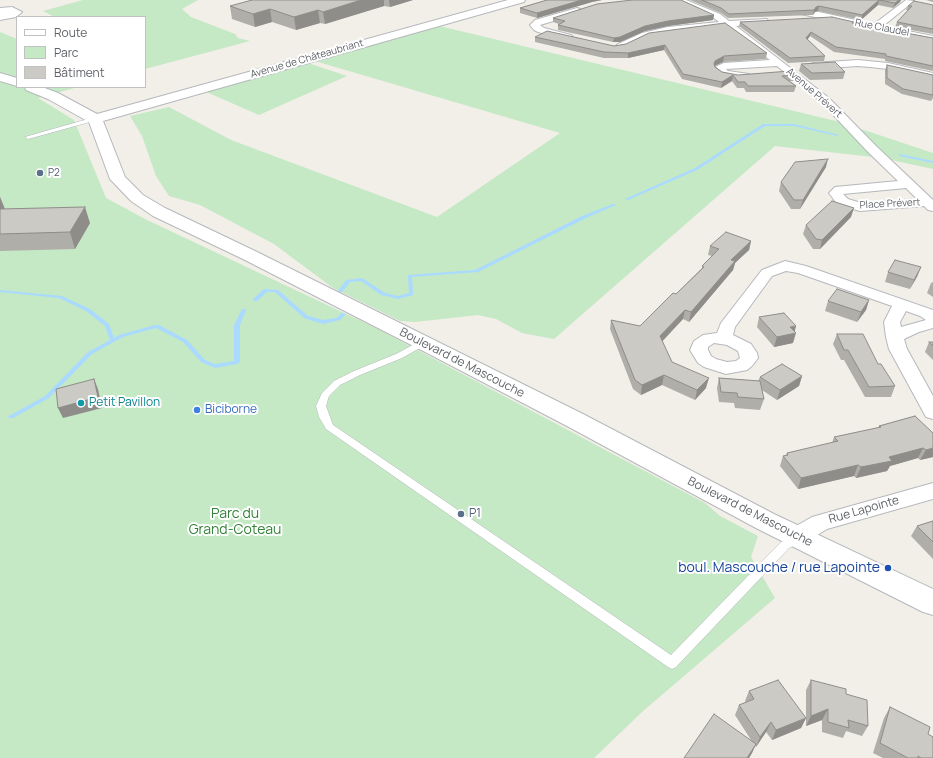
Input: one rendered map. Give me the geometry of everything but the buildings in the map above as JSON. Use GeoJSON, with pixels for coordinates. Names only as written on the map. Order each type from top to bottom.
{"type":"FeatureCollection","features":[{"type":"Feature","properties":{"kind":"street","name":"Avenue de Châteaubriant"},"geometry":{"type":"LineString","coordinates":[[95,119],[520,0]]}},
{"type":"Feature","properties":{"kind":"street","name":"Avenue Prévert"},"geometry":{"type":"LineString","coordinates":[[679,0],[717,16],[830,105],[908,184],[930,204]]}},
{"type":"Feature","properties":{"kind":"street"},"geometry":{"type":"LineString","coordinates":[[876,27],[910,1]]}},
{"type":"Feature","properties":{"kind":"street"},"geometry":{"type":"LineString","coordinates":[[577,39],[541,30],[536,28],[535,25],[538,22],[588,7]]}},
{"type":"Feature","properties":{"kind":"street","name":"Rue Claudel"},"geometry":{"type":"LineString","coordinates":[[779,14],[789,10],[796,10],[933,39]]}},
{"type":"Feature","properties":{"kind":"street","name":"Rue Claudel"},"geometry":{"type":"LineString","coordinates":[[797,19],[830,18]]}},
{"type":"Feature","properties":{"kind":"street"},"geometry":{"type":"LineString","coordinates":[[613,47],[628,44],[650,34],[726,23],[768,20]]}},
{"type":"Feature","properties":{"kind":"street"},"geometry":{"type":"LineString","coordinates":[[758,75],[737,76],[724,74],[719,69],[724,66],[784,69],[858,63],[888,66],[930,79]]}},
{"type":"Feature","properties":{"kind":"street"},"geometry":{"type":"LineString","coordinates":[[0,77],[16,82]]}},
{"type":"Feature","properties":{"kind":"street"},"geometry":{"type":"LineString","coordinates":[[33,88],[53,96],[95,119]]}},
{"type":"Feature","properties":{"kind":"street","name":"Boulevard de Mascouche"},"geometry":{"type":"LineString","coordinates":[[95,119],[100,128],[118,179],[137,198],[159,212],[249,255],[422,342],[799,538],[933,603]]}},
{"type":"Feature","properties":{"kind":"street","name":"Place Prévert"},"geometry":{"type":"LineString","coordinates":[[908,184],[840,190],[836,193],[843,202],[860,207],[930,204]]}},
{"type":"Feature","properties":{"kind":"street"},"geometry":{"type":"LineString","coordinates":[[724,338],[727,327],[767,273],[785,266],[801,269],[926,313],[933,317]]}},
{"type":"Feature","properties":{"kind":"street"},"geometry":{"type":"LineString","coordinates":[[901,305],[892,322],[894,337],[898,349],[930,404]]}},
{"type":"Feature","properties":{"kind":"street"},"geometry":{"type":"LineString","coordinates":[[894,337],[913,328],[933,323]]}},
{"type":"Feature","properties":{"kind":"street","name":"Rue Lapointe"},"geometry":{"type":"LineString","coordinates":[[799,538],[806,531],[820,523],[933,491]]}},
{"type":"Feature","properties":{"kind":"lane"},"geometry":{"type":"LineString","coordinates":[[28,137],[95,119]]}},
{"type":"Feature","properties":{"kind":"lane"},"geometry":{"type":"LineString","coordinates":[[422,342],[399,356],[337,383],[325,395],[321,406],[329,427],[672,662],[785,545],[799,538]]}},
{"type":"Feature","properties":{"kind":"green space"},"geometry":{"type":"Polygon","coordinates":[[[83,0],[198,0],[182,9],[191,17],[235,34],[238,38],[250,41],[146,69],[146,16],[53,16],[43,11],[83,0]]]}},
{"type":"Feature","properties":{"kind":"green space"},"geometry":{"type":"Polygon","coordinates":[[[431,24],[840,122],[933,153],[933,169],[882,158],[775,146],[554,339],[522,333],[496,319],[478,315],[415,322],[400,321],[333,288],[274,244],[200,205],[169,196],[156,176],[142,136],[130,116],[169,107],[231,140],[437,217],[560,133],[308,59],[431,24]]]}},
{"type":"Feature","properties":{"kind":"green space","name":"Parc du Grand-Coteau"},"geometry":{"type":"Polygon","coordinates":[[[0,32],[16,39],[16,88],[74,88],[38,98],[74,120],[106,198],[147,220],[376,328],[705,503],[720,516],[758,536],[751,557],[775,598],[642,712],[594,758],[0,758],[0,32]]]}},
{"type":"Feature","properties":{"kind":"green space"},"geometry":{"type":"Polygon","coordinates":[[[305,62],[347,76],[259,115],[204,91],[305,62]]]}},
{"type":"Feature","properties":{"kind":"waterway"},"geometry":{"type":"LineString","coordinates":[[627,199],[696,169],[764,125],[794,125],[837,135]]}},
{"type":"Feature","properties":{"kind":"waterway"},"geometry":{"type":"LineString","coordinates":[[900,155],[933,162]]}},
{"type":"Feature","properties":{"kind":"waterway"},"geometry":{"type":"LineString","coordinates":[[340,291],[348,281],[362,279],[383,294],[398,298],[411,294],[410,276],[476,271],[584,217],[614,205]]}},
{"type":"Feature","properties":{"kind":"waterway"},"geometry":{"type":"LineString","coordinates":[[255,300],[266,290],[276,291],[306,317],[323,322],[338,319],[344,314]]}},
{"type":"Feature","properties":{"kind":"waterway"},"geometry":{"type":"LineString","coordinates":[[0,291],[60,297],[88,310],[107,325],[112,340]]}},
{"type":"Feature","properties":{"kind":"waterway"},"geometry":{"type":"LineString","coordinates":[[11,417],[47,397],[90,353],[121,336],[157,326],[185,341],[203,361],[215,366],[237,362],[237,325],[244,310]]}},
{"type":"Feature","properties":{"kind":"place","name":"P2"},"geometry":{"type":"Point","coordinates":[40,173]}},
{"type":"Feature","properties":{"kind":"place","name":"Petit Pavillon"},"geometry":{"type":"Point","coordinates":[81,403]}},
{"type":"Feature","properties":{"kind":"place","name":"Biciborne"},"geometry":{"type":"Point","coordinates":[197,410]}},
{"type":"Feature","properties":{"kind":"place","name":"P1"},"geometry":{"type":"Point","coordinates":[461,514]}},
{"type":"Feature","properties":{"kind":"place","name":"boul. Mascouche / rue Lapointe"},"geometry":{"type":"Point","coordinates":[888,568]}}]}
